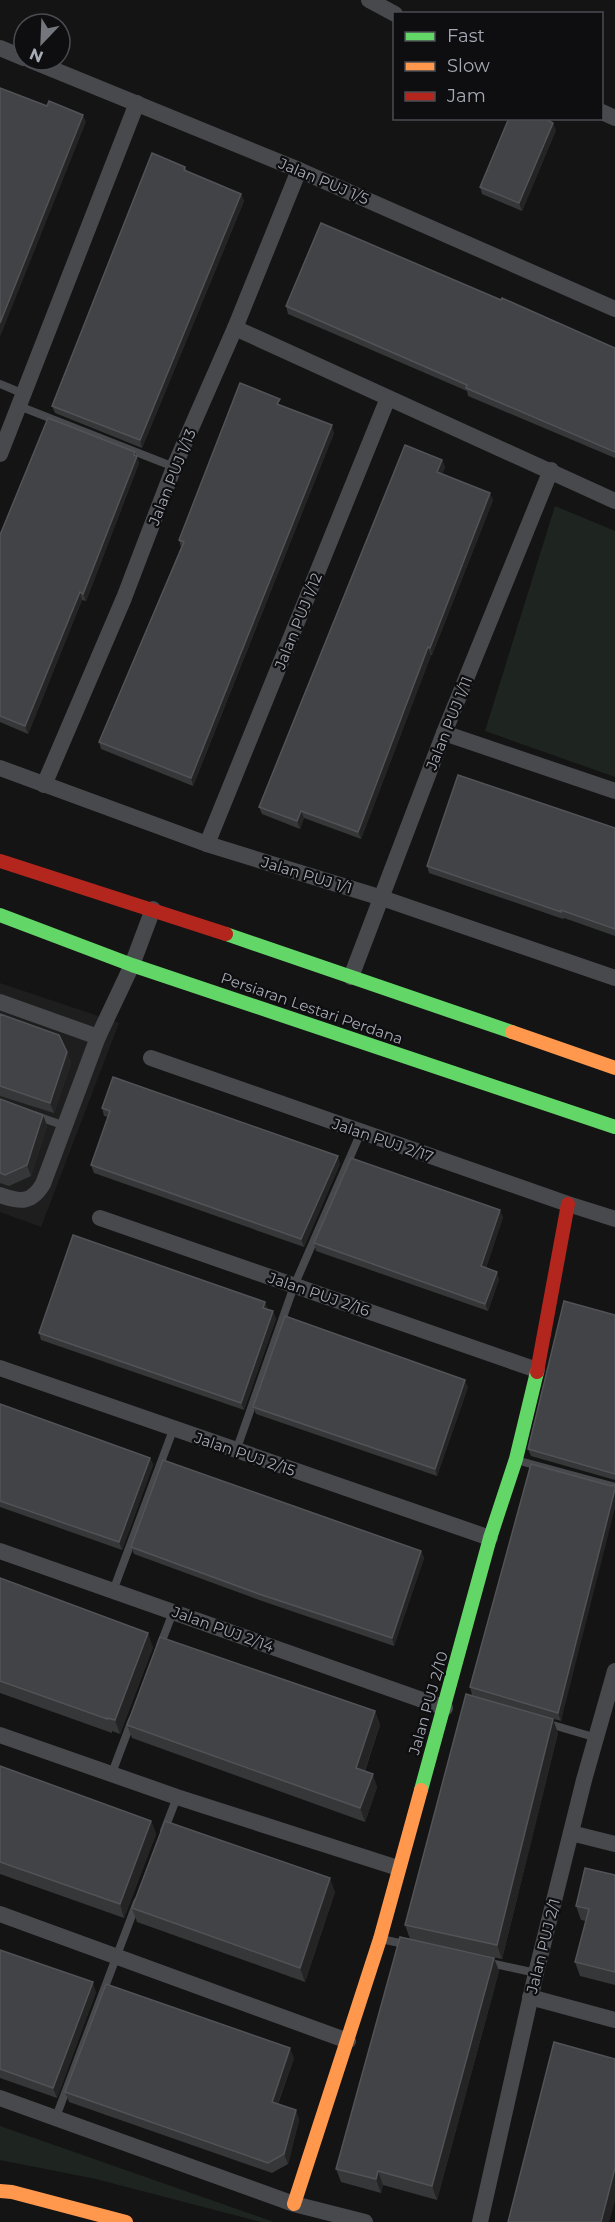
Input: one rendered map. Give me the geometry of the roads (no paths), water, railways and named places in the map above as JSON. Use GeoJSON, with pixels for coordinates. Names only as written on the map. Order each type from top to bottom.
{"type":"FeatureCollection","features":[{"type":"Feature","properties":{"kind":"main road"},"geometry":{"type":"LineString","coordinates":[[0,861],[153,909],[615,1068]]}},
{"type":"Feature","properties":{"kind":"main road","name":"Persiaran Lestari Perdana"},"geometry":{"type":"LineString","coordinates":[[0,915],[132,965],[615,1127]]}},
{"type":"Feature","properties":{"kind":"main road","name":"Jalan PUJ 2/10"},"geometry":{"type":"LineString","coordinates":[[294,2204],[380,1939],[398,1868],[451,1700],[490,1538],[516,1460],[537,1370],[568,1204]]}},
{"type":"Feature","properties":{"kind":"main road"},"geometry":{"type":"LineString","coordinates":[[0,2191],[12,2192],[126,2222]]}},
{"type":"Feature","properties":{"kind":"street"},"geometry":{"type":"LineString","coordinates":[[369,0],[393,13]]}},
{"type":"Feature","properties":{"kind":"street","name":"Jalan PUJ 1/5"},"geometry":{"type":"LineString","coordinates":[[60,72],[299,170],[615,309]]}},
{"type":"Feature","properties":{"kind":"street"},"geometry":{"type":"LineString","coordinates":[[0,454],[137,103]]}},
{"type":"Feature","properties":{"kind":"street","name":"Jalan PUJ 1/13"},"geometry":{"type":"LineString","coordinates":[[44,785],[124,598],[174,468],[235,328],[299,170]]}},
{"type":"Feature","properties":{"kind":"street"},"geometry":{"type":"LineString","coordinates":[[235,328],[615,501]]}},
{"type":"Feature","properties":{"kind":"street","name":"Jalan PUJ 1/12"},"geometry":{"type":"LineString","coordinates":[[207,844],[388,398]]}},
{"type":"Feature","properties":{"kind":"street","name":"Jalan PUJ 1/11"},"geometry":{"type":"LineString","coordinates":[[351,977],[444,733],[551,470]]}},
{"type":"Feature","properties":{"kind":"street"},"geometry":{"type":"LineString","coordinates":[[444,733],[615,791]]}},
{"type":"Feature","properties":{"kind":"street","name":"Jalan PUJ 1/1"},"geometry":{"type":"LineString","coordinates":[[0,768],[207,844],[382,898],[615,978]]}},
{"type":"Feature","properties":{"kind":"street"},"geometry":{"type":"LineString","coordinates":[[0,1195],[19,1200],[30,1199],[37,1194],[43,1184],[98,1037],[132,965],[153,909]]}},
{"type":"Feature","properties":{"kind":"street"},"geometry":{"type":"LineString","coordinates":[[0,1002],[98,1037]]}},
{"type":"Feature","properties":{"kind":"street","name":"Jalan PUJ 2/17"},"geometry":{"type":"LineString","coordinates":[[151,1058],[615,1219]]}},
{"type":"Feature","properties":{"kind":"street","name":"Jalan PUJ 2/16"},"geometry":{"type":"LineString","coordinates":[[100,1218],[537,1370]]}},
{"type":"Feature","properties":{"kind":"street","name":"Jalan PUJ 2/15"},"geometry":{"type":"LineString","coordinates":[[0,1368],[173,1430],[490,1538]]}},
{"type":"Feature","properties":{"kind":"street","name":"Jalan PUJ 2/14"},"geometry":{"type":"LineString","coordinates":[[0,1551],[173,1612],[451,1700]]}},
{"type":"Feature","properties":{"kind":"street","name":"Jalan PUJ 2/1"},"geometry":{"type":"LineString","coordinates":[[480,2222],[530,1997],[615,1671]]}},
{"type":"Feature","properties":{"kind":"street"},"geometry":{"type":"LineString","coordinates":[[0,1736],[177,1797],[398,1868]]}},
{"type":"Feature","properties":{"kind":"street"},"geometry":{"type":"LineString","coordinates":[[571,1833],[615,1844]]}},
{"type":"Feature","properties":{"kind":"street"},"geometry":{"type":"LineString","coordinates":[[0,1914],[348,2041]]}},
{"type":"Feature","properties":{"kind":"street"},"geometry":{"type":"LineString","coordinates":[[530,1997],[615,2020]]}},
{"type":"Feature","properties":{"kind":"street"},"geometry":{"type":"LineString","coordinates":[[0,2098],[294,2204],[365,2222]]}},
{"type":"Feature","properties":{"kind":"lane"},"geometry":{"type":"LineString","coordinates":[[0,384],[22,400],[174,468]]}},
{"type":"Feature","properties":{"kind":"lane"},"geometry":{"type":"LineString","coordinates":[[22,1110],[65,1126]]}},
{"type":"Feature","properties":{"kind":"lane"},"geometry":{"type":"LineString","coordinates":[[236,1451],[294,1286],[362,1132]]}},
{"type":"Feature","properties":{"kind":"lane"},"geometry":{"type":"LineString","coordinates":[[113,1591],[173,1430]]}},
{"type":"Feature","properties":{"kind":"lane"},"geometry":{"type":"LineString","coordinates":[[516,1460],[615,1487]]}},
{"type":"Feature","properties":{"kind":"lane"},"geometry":{"type":"LineString","coordinates":[[156,1655],[173,1612]]}},
{"type":"Feature","properties":{"kind":"lane"},"geometry":{"type":"LineString","coordinates":[[112,1773],[136,1708]]}},
{"type":"Feature","properties":{"kind":"lane"},"geometry":{"type":"LineString","coordinates":[[540,1721],[597,1738]]}},
{"type":"Feature","properties":{"kind":"lane"},"geometry":{"type":"LineString","coordinates":[[161,1839],[177,1797]]}},
{"type":"Feature","properties":{"kind":"lane"},"geometry":{"type":"LineString","coordinates":[[56,2117],[140,1892]]}},
{"type":"Feature","properties":{"kind":"lane"},"geometry":{"type":"LineString","coordinates":[[380,1939],[414,1946]]}},
{"type":"Feature","properties":{"kind":"lane"},"geometry":{"type":"LineString","coordinates":[[480,1961],[536,1973]]}}]}
